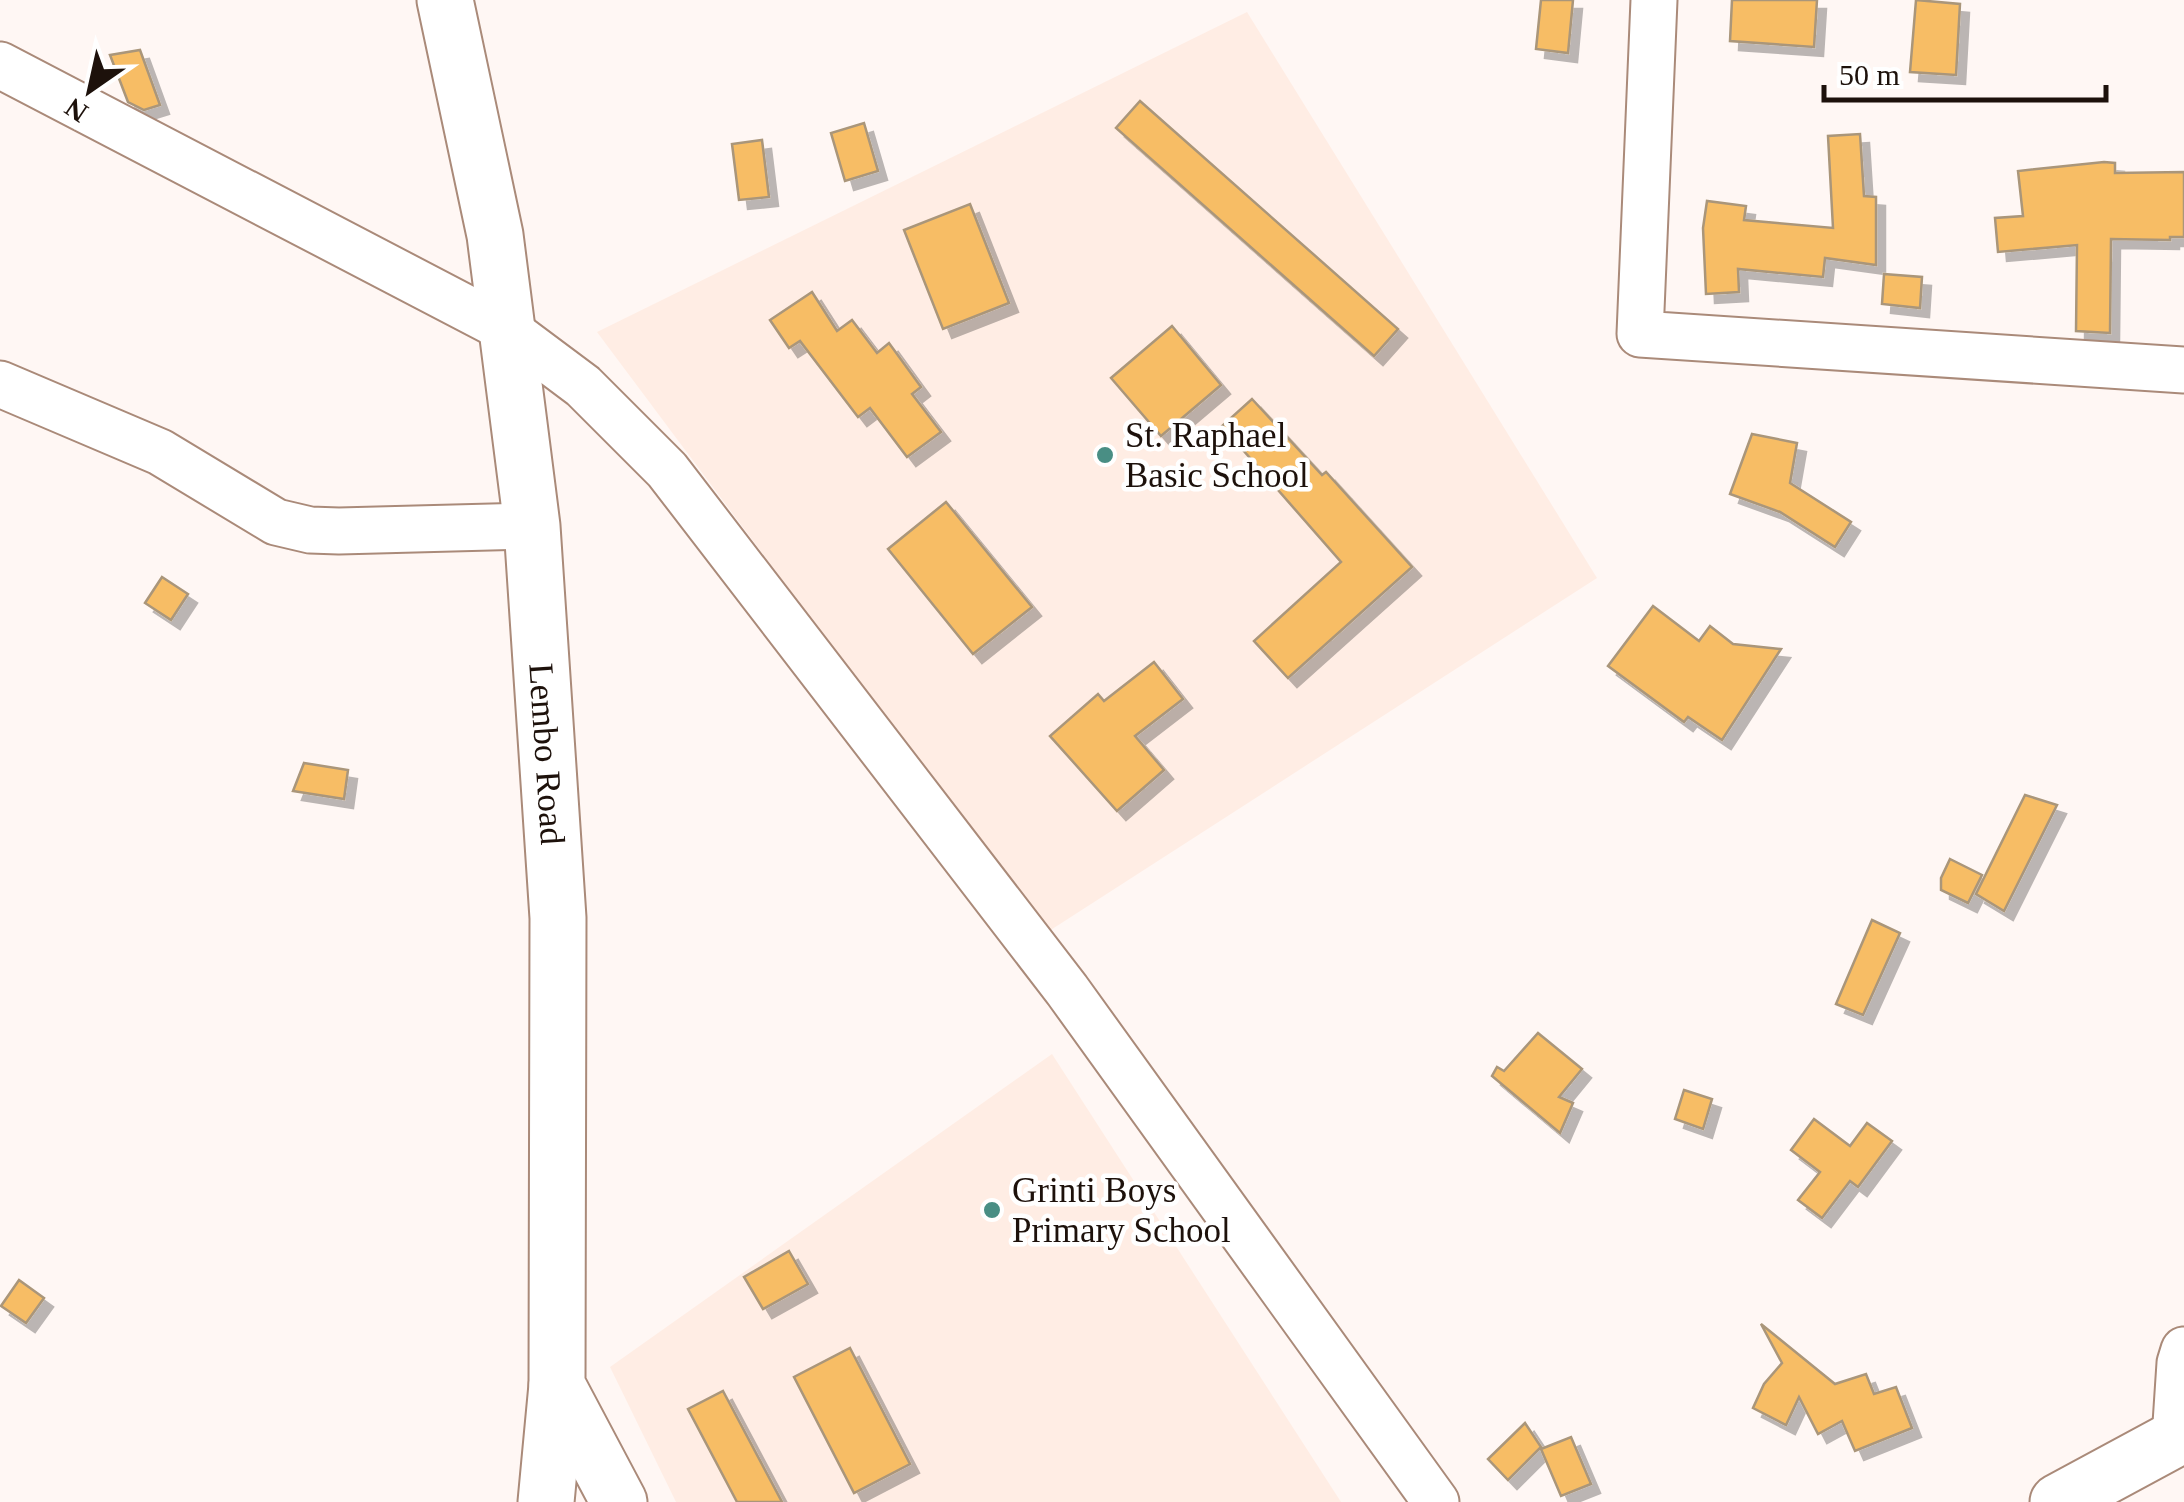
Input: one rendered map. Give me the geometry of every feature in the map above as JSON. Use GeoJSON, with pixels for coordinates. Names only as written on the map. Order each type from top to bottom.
{"type":"FeatureCollection","features":[{"type":"Feature","properties":{"kind":"street","name":"Lembo Road"},"geometry":{"type":"LineString","coordinates":[[446,0],[495,235],[532,526],[558,918],[558,1385],[619,1502]]}},
{"type":"Feature","properties":{"kind":"street"},"geometry":{"type":"LineString","coordinates":[[1654,0],[1640,334],[2184,370]]}},
{"type":"Feature","properties":{"kind":"street"},"geometry":{"type":"LineString","coordinates":[[0,65],[508,330],[583,386],[667,470],[1067,990],[1436,1502]]}},
{"type":"Feature","properties":{"kind":"street"},"geometry":{"type":"LineString","coordinates":[[0,384],[160,452],[276,522],[310,530],[339,531],[532,526]]}},
{"type":"Feature","properties":{"kind":"street"},"geometry":{"type":"LineString","coordinates":[[2058,1502],[2180,1436],[2180,1363],[2184,1350]]}},
{"type":"Feature","properties":{"kind":"street"},"geometry":{"type":"LineString","coordinates":[[546,1502],[558,1385]]}},
{"type":"Feature","properties":{"kind":"shaded area","name":"St. Raphael Basic School"},"geometry":{"type":"Polygon","coordinates":[[[1247,12],[1597,578],[1046,933],[597,332],[1247,12]]]}},
{"type":"Feature","properties":{"kind":"shaded area","name":"Grinti Boys Primary School"},"geometry":{"type":"Polygon","coordinates":[[[1052,1054],[1341,1502],[676,1502],[610,1367],[1052,1054]]]}},
{"type":"Feature","properties":{"kind":"building"},"geometry":{"type":"Polygon","coordinates":[[[1541,0],[1573,0],[1568,53],[1536,49],[1541,0]]]}},
{"type":"Feature","properties":{"kind":"building"},"geometry":{"type":"Polygon","coordinates":[[[1732,0],[1817,0],[1814,47],[1730,41],[1732,0]]]}},
{"type":"Feature","properties":{"kind":"building"},"geometry":{"type":"Polygon","coordinates":[[[1916,0],[1960,4],[1956,75],[1910,72],[1916,0]]]}},
{"type":"Feature","properties":{"kind":"building"},"geometry":{"type":"Polygon","coordinates":[[[140,50],[160,105],[144,110],[128,102],[110,55],[140,50]]]}},
{"type":"Feature","properties":{"kind":"building"},"geometry":{"type":"Polygon","coordinates":[[[1140,101],[1398,329],[1374,356],[1116,128],[1140,101]]]}},
{"type":"Feature","properties":{"kind":"building"},"geometry":{"type":"Polygon","coordinates":[[[864,123],[878,171],[845,181],[831,133],[864,123]]]}},
{"type":"Feature","properties":{"kind":"building"},"geometry":{"type":"Polygon","coordinates":[[[1860,134],[1864,196],[1876,197],[1876,265],[1825,258],[1823,277],[1738,269],[1739,292],[1706,294],[1703,228],[1707,201],[1746,206],[1744,220],[1833,228],[1828,136],[1860,134]]]}},
{"type":"Feature","properties":{"kind":"building"},"geometry":{"type":"Polygon","coordinates":[[[762,140],[769,197],[739,200],[732,144],[762,140]]]}},
{"type":"Feature","properties":{"kind":"building"},"geometry":{"type":"Polygon","coordinates":[[[2115,163],[2115,173],[2184,172],[2184,237],[2111,239],[2110,333],[2076,331],[2077,245],[1998,252],[1995,218],[2023,216],[2018,171],[2115,163]]]}},
{"type":"Feature","properties":{"kind":"building"},"geometry":{"type":"Polygon","coordinates":[[[970,204],[1009,303],[943,329],[904,230],[970,204]]]}},
{"type":"Feature","properties":{"kind":"building"},"geometry":{"type":"Polygon","coordinates":[[[1884,274],[1922,277],[1920,308],[1882,304],[1884,274]]]}},
{"type":"Feature","properties":{"kind":"building"},"geometry":{"type":"Polygon","coordinates":[[[812,292],[837,331],[852,320],[877,353],[889,343],[921,387],[912,394],[941,432],[907,457],[870,408],[858,417],[800,341],[789,348],[770,320],[812,292]]]}},
{"type":"Feature","properties":{"kind":"building"},"geometry":{"type":"Polygon","coordinates":[[[1172,326],[1221,385],[1161,436],[1111,378],[1172,326]]]}},
{"type":"Feature","properties":{"kind":"building"},"geometry":{"type":"Polygon","coordinates":[[[1252,399],[1322,475],[1326,472],[1412,567],[1288,678],[1254,641],[1341,562],[1222,426],[1252,399]]]}},
{"type":"Feature","properties":{"kind":"building"},"geometry":{"type":"Polygon","coordinates":[[[1752,434],[1797,443],[1790,483],[1851,522],[1835,547],[1780,512],[1730,494],[1752,434]]]}},
{"type":"Feature","properties":{"kind":"building"},"geometry":{"type":"Polygon","coordinates":[[[946,502],[1032,607],[973,654],[888,549],[946,502]]]}},
{"type":"Feature","properties":{"kind":"building"},"geometry":{"type":"Polygon","coordinates":[[[162,577],[188,594],[171,620],[145,603],[162,577]]]}},
{"type":"Feature","properties":{"kind":"building"},"geometry":{"type":"Polygon","coordinates":[[[1653,606],[1699,641],[1710,626],[1733,644],[1781,649],[1722,740],[1688,717],[1684,722],[1608,666],[1653,606]]]}},
{"type":"Feature","properties":{"kind":"building"},"geometry":{"type":"Polygon","coordinates":[[[1154,662],[1183,699],[1135,736],[1164,770],[1117,811],[1050,736],[1098,694],[1104,701],[1154,662]]]}},
{"type":"Feature","properties":{"kind":"building"},"geometry":{"type":"Polygon","coordinates":[[[304,763],[348,770],[344,799],[293,791],[304,763]]]}},
{"type":"Feature","properties":{"kind":"building"},"geometry":{"type":"Polygon","coordinates":[[[2025,795],[2057,805],[2004,911],[1976,894],[2025,795]]]}},
{"type":"Feature","properties":{"kind":"building"},"geometry":{"type":"Polygon","coordinates":[[[1950,859],[1982,875],[1968,903],[1941,890],[1941,878],[1950,859]]]}},
{"type":"Feature","properties":{"kind":"building"},"geometry":{"type":"Polygon","coordinates":[[[1872,920],[1900,933],[1863,1015],[1836,1004],[1872,920]]]}},
{"type":"Feature","properties":{"kind":"building"},"geometry":{"type":"Polygon","coordinates":[[[1538,1033],[1582,1069],[1559,1097],[1573,1103],[1560,1133],[1492,1076],[1497,1067],[1504,1071],[1538,1033]]]}},
{"type":"Feature","properties":{"kind":"building"},"geometry":{"type":"Polygon","coordinates":[[[1684,1090],[1712,1099],[1703,1129],[1675,1119],[1684,1090]]]}},
{"type":"Feature","properties":{"kind":"building"},"geometry":{"type":"Polygon","coordinates":[[[1814,1119],[1850,1146],[1867,1123],[1892,1141],[1858,1187],[1850,1181],[1822,1218],[1798,1200],[1820,1172],[1791,1150],[1814,1119]]]}},
{"type":"Feature","properties":{"kind":"building"},"geometry":{"type":"Polygon","coordinates":[[[789,1251],[808,1284],[763,1309],[744,1277],[789,1251]]]}},
{"type":"Feature","properties":{"kind":"building"},"geometry":{"type":"Polygon","coordinates":[[[19,1280],[44,1298],[26,1323],[1,1306],[19,1280]]]}},
{"type":"Feature","properties":{"kind":"building"},"geometry":{"type":"Polygon","coordinates":[[[1761,1324],[1835,1384],[1866,1374],[1874,1394],[1896,1387],[1912,1428],[1855,1451],[1842,1421],[1818,1434],[1799,1397],[1786,1425],[1753,1408],[1764,1384],[1782,1363],[1761,1324]]]}},
{"type":"Feature","properties":{"kind":"building"},"geometry":{"type":"Polygon","coordinates":[[[850,1348],[910,1464],[854,1493],[794,1377],[850,1348]]]}},
{"type":"Feature","properties":{"kind":"building"},"geometry":{"type":"Polygon","coordinates":[[[723,1391],[782,1502],[737,1502],[688,1409],[723,1391]]]}},
{"type":"Feature","properties":{"kind":"building"},"geometry":{"type":"Polygon","coordinates":[[[1525,1423],[1541,1447],[1508,1480],[1488,1459],[1525,1423]]]}},
{"type":"Feature","properties":{"kind":"building"},"geometry":{"type":"Polygon","coordinates":[[[1571,1437],[1591,1484],[1561,1496],[1541,1449],[1571,1437]]]}},
{"type":"Feature","properties":{"kind":"place","name":"St. Raphael Basic School"},"geometry":{"type":"Point","coordinates":[1105,455]}},
{"type":"Feature","properties":{"kind":"place","name":"Grinti Boys Primary School"},"geometry":{"type":"Point","coordinates":[992,1210]}}]}
